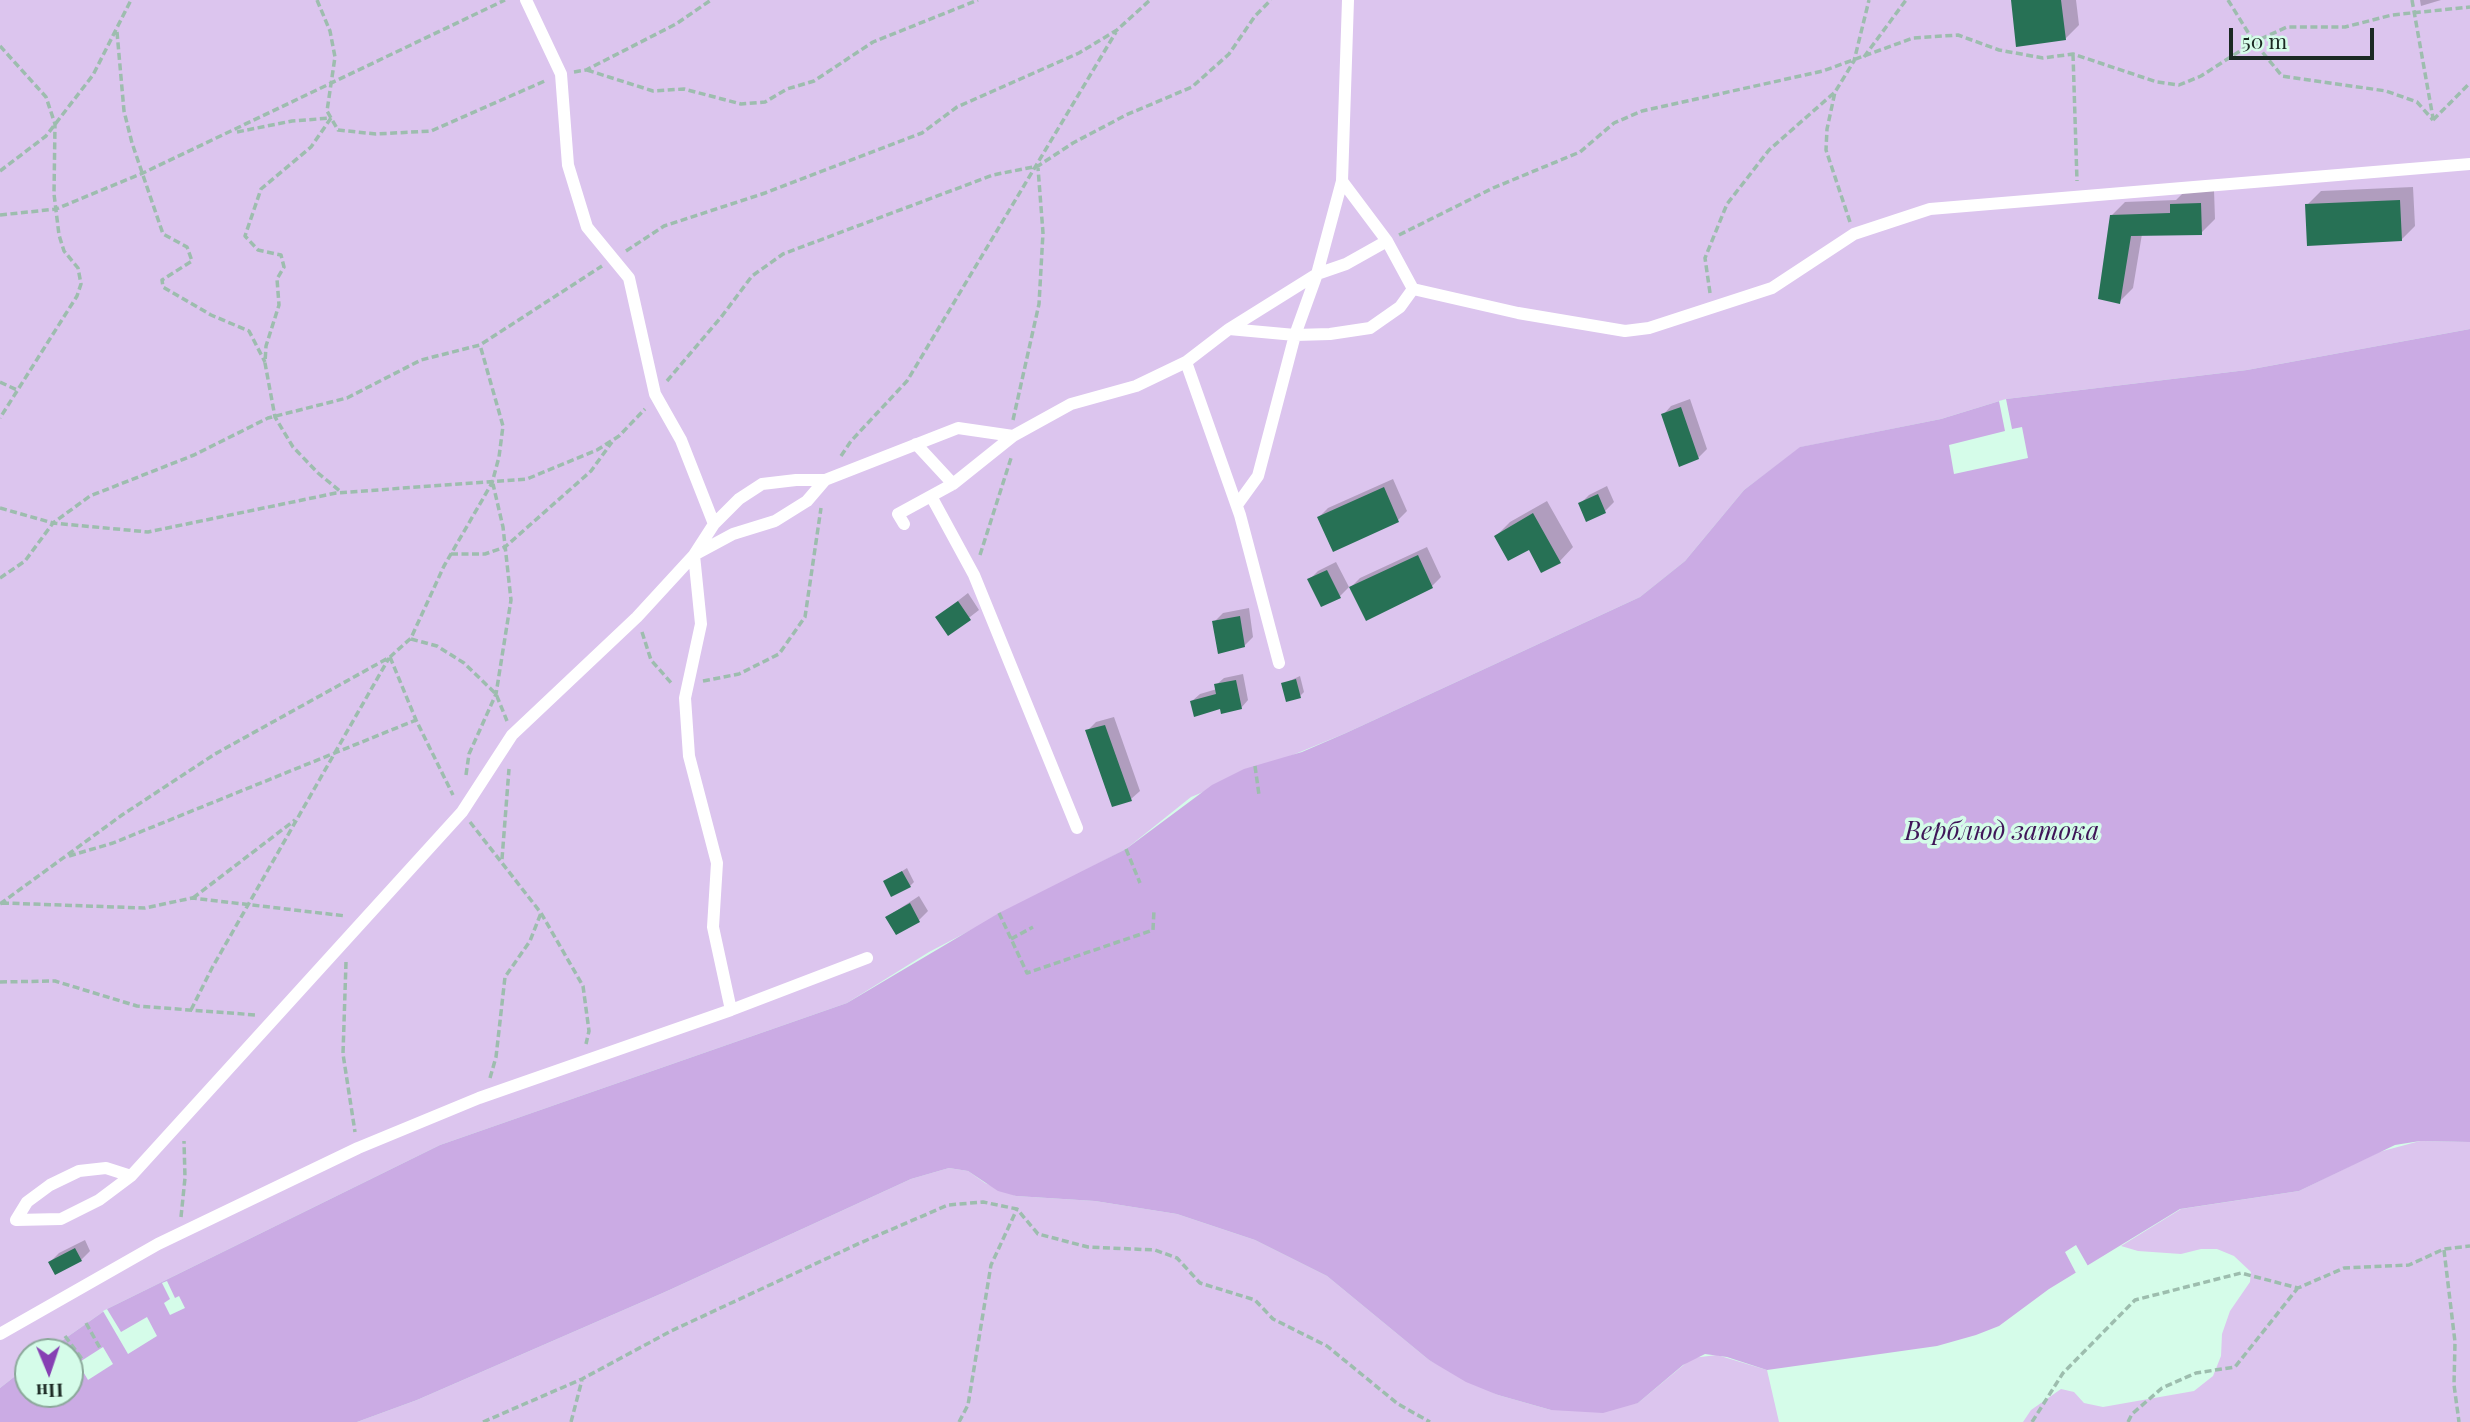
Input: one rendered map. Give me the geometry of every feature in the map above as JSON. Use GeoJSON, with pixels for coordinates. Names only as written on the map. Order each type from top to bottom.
{"type":"FeatureCollection","features":[{"type":"Feature","properties":{"kind":"lane"},"geometry":{"type":"LineString","coordinates":[[526,0],[561,74],[568,166],[587,227],[629,278],[655,394],[681,440],[714,524]]}},
{"type":"Feature","properties":{"kind":"lane"},"geometry":{"type":"LineString","coordinates":[[1237,505],[1258,476],[1295,335],[1317,274],[1342,181],[1348,0]]}},
{"type":"Feature","properties":{"kind":"lane"},"geometry":{"type":"LineString","coordinates":[[1342,181],[1387,241],[1413,289],[1518,313],[1625,331],[1649,328],[1772,288],[1853,234],[1930,209],[2470,164]]}},
{"type":"Feature","properties":{"kind":"lane"},"geometry":{"type":"LineString","coordinates":[[904,524],[898,514],[953,484],[1013,436],[1071,404],[1136,386],[1186,362],[1229,328],[1317,274],[1346,264],[1387,241]]}},
{"type":"Feature","properties":{"kind":"lane"},"geometry":{"type":"LineString","coordinates":[[1229,328],[1295,335],[1330,334],[1370,328],[1400,307],[1413,289]]}},
{"type":"Feature","properties":{"kind":"lane"},"geometry":{"type":"LineString","coordinates":[[1186,362],[1237,505],[1279,663]]}},
{"type":"Feature","properties":{"kind":"lane"},"geometry":{"type":"LineString","coordinates":[[131,1175],[106,1168],[79,1171],[50,1185],[27,1202],[16,1220],[61,1219],[99,1200],[131,1175],[462,812],[512,735],[638,617],[694,555],[714,524],[738,499],[762,484],[825,480],[958,428],[1013,436]]}},
{"type":"Feature","properties":{"kind":"lane"},"geometry":{"type":"LineString","coordinates":[[916,444],[953,484]]}},
{"type":"Feature","properties":{"kind":"lane"},"geometry":{"type":"LineString","coordinates":[[694,555],[733,534],[775,522],[807,501],[825,480]]}},
{"type":"Feature","properties":{"kind":"lane"},"geometry":{"type":"LineString","coordinates":[[931,496],[974,575],[1077,828]]}},
{"type":"Feature","properties":{"kind":"lane"},"geometry":{"type":"LineString","coordinates":[[694,555],[701,624],[685,698],[689,756],[717,863],[713,927],[731,1010]]}},
{"type":"Feature","properties":{"kind":"lane"},"geometry":{"type":"LineString","coordinates":[[0,1334],[69,1293],[180,1234],[358,1148],[479,1098],[731,1010],[867,958]]}},
{"type":"Feature","properties":{"kind":"path"},"geometry":{"type":"LineString","coordinates":[[0,172],[46,136],[93,75],[131,0]]}},
{"type":"Feature","properties":{"kind":"path"},"geometry":{"type":"LineString","coordinates":[[317,0],[330,31],[335,57],[327,111],[338,130],[376,134],[431,131],[561,74],[586,70],[676,24],[711,0]]}},
{"type":"Feature","properties":{"kind":"path"},"geometry":{"type":"LineString","coordinates":[[0,215],[56,209],[143,173],[505,0]]}},
{"type":"Feature","properties":{"kind":"path"},"geometry":{"type":"LineString","coordinates":[[586,70],[619,83],[653,91],[684,89],[741,104],[765,102],[787,89],[814,81],[873,42],[978,0]]}},
{"type":"Feature","properties":{"kind":"path"},"geometry":{"type":"LineString","coordinates":[[0,578],[25,561],[53,523],[90,496],[194,455],[275,416],[346,398],[421,360],[480,345],[664,226],[765,193],[922,133],[957,107],[1079,53],[1117,30],[1150,0]]}},
{"type":"Feature","properties":{"kind":"path"},"geometry":{"type":"LineString","coordinates":[[451,554],[485,554],[505,547],[591,471],[613,440],[644,410],[752,276],[783,254],[993,175],[1038,166],[1073,143],[1126,115],[1192,87],[1229,54],[1255,16],[1271,0]]}},
{"type":"Feature","properties":{"kind":"path"},"geometry":{"type":"LineString","coordinates":[[1713,307],[1704,258],[1727,204],[1769,150],[1835,92],[1854,61],[1869,0]]}},
{"type":"Feature","properties":{"kind":"path"},"geometry":{"type":"LineString","coordinates":[[1864,58],[1906,0]]}},
{"type":"Feature","properties":{"kind":"path"},"geometry":{"type":"LineString","coordinates":[[2228,0],[2254,41],[2282,76],[2386,91],[2417,102],[2433,120]]}},
{"type":"Feature","properties":{"kind":"path"},"geometry":{"type":"LineString","coordinates":[[2412,0],[2433,120]]}},
{"type":"Feature","properties":{"kind":"path"},"geometry":{"type":"LineString","coordinates":[[1387,241],[1493,188],[1580,152],[1614,123],[1642,111],[1824,71],[1913,38],[1958,35],[1998,50],[2032,56],[2073,54],[2157,82],[2179,85],[2202,76],[2254,41],[2287,27],[2345,27],[2392,15],[2470,7]]}},
{"type":"Feature","properties":{"kind":"path"},"geometry":{"type":"LineString","coordinates":[[688,684],[739,674],[779,654],[805,617],[825,480],[851,441],[907,381],[1117,30]]}},
{"type":"Feature","properties":{"kind":"path"},"geometry":{"type":"LineString","coordinates":[[117,32],[124,111],[143,173],[163,234],[187,247],[192,261],[162,280],[163,287],[211,315],[249,331],[265,363]]}},
{"type":"Feature","properties":{"kind":"path"},"geometry":{"type":"LineString","coordinates":[[0,46],[46,97],[55,124],[59,235],[64,251],[78,268],[80,284],[77,296],[0,418]]}},
{"type":"Feature","properties":{"kind":"path"},"geometry":{"type":"LineString","coordinates":[[2073,54],[2078,196]]}},
{"type":"Feature","properties":{"kind":"path"},"geometry":{"type":"LineString","coordinates":[[2433,120],[2470,83]]}},
{"type":"Feature","properties":{"kind":"path"},"geometry":{"type":"LineString","coordinates":[[1835,92],[1826,150],[1853,234]]}},
{"type":"Feature","properties":{"kind":"path"},"geometry":{"type":"LineString","coordinates":[[222,136],[281,122],[331,118]]}},
{"type":"Feature","properties":{"kind":"path"},"geometry":{"type":"LineString","coordinates":[[331,118],[311,147],[261,189],[245,236],[258,250],[281,256],[284,267],[276,279],[278,305],[266,346],[265,363],[275,416],[293,447],[318,473],[343,493]]}},
{"type":"Feature","properties":{"kind":"path"},"geometry":{"type":"LineString","coordinates":[[974,575],[1012,459],[1013,414],[1039,304],[1043,233],[1038,166]]}},
{"type":"Feature","properties":{"kind":"path"},"geometry":{"type":"LineString","coordinates":[[0,903],[122,815],[215,754],[390,657],[411,638],[451,554],[492,483],[503,426],[480,345]]}},
{"type":"Feature","properties":{"kind":"path"},"geometry":{"type":"LineString","coordinates":[[0,382],[17,390]]}},
{"type":"Feature","properties":{"kind":"path"},"geometry":{"type":"LineString","coordinates":[[0,508],[53,523],[148,532],[343,493],[527,479],[597,450],[613,440]]}},
{"type":"Feature","properties":{"kind":"path"},"geometry":{"type":"LineString","coordinates":[[466,777],[469,754],[496,694],[511,600],[505,547],[492,483]]}},
{"type":"Feature","properties":{"kind":"path"},"geometry":{"type":"LineString","coordinates":[[638,617],[651,660],[685,698]]}},
{"type":"Feature","properties":{"kind":"path"},"geometry":{"type":"LineString","coordinates":[[411,638],[437,646],[464,663],[496,694],[512,735],[502,862]]}},
{"type":"Feature","properties":{"kind":"path"},"geometry":{"type":"LineString","coordinates":[[390,657],[416,720],[462,812],[541,913],[583,986],[589,1031],[581,1063]]}},
{"type":"Feature","properties":{"kind":"path"},"geometry":{"type":"LineString","coordinates":[[191,1010],[212,968],[390,657]]}},
{"type":"Feature","properties":{"kind":"path"},"geometry":{"type":"LineString","coordinates":[[66,857],[113,843],[416,720]]}},
{"type":"Feature","properties":{"kind":"path"},"geometry":{"type":"LineString","coordinates":[[1255,766],[1259,795]]}},
{"type":"Feature","properties":{"kind":"path"},"geometry":{"type":"LineString","coordinates":[[192,898],[297,819]]}},
{"type":"Feature","properties":{"kind":"path"},"geometry":{"type":"LineString","coordinates":[[1126,849],[1140,883]]}},
{"type":"Feature","properties":{"kind":"path"},"geometry":{"type":"LineString","coordinates":[[0,903],[145,908],[192,898],[366,919]]}},
{"type":"Feature","properties":{"kind":"path"},"geometry":{"type":"LineString","coordinates":[[999,914],[1027,973],[1153,930],[1154,910]]}},
{"type":"Feature","properties":{"kind":"path"},"geometry":{"type":"LineString","coordinates":[[479,1098],[496,1057],[505,977],[530,941],[541,913]]}},
{"type":"Feature","properties":{"kind":"path"},"geometry":{"type":"LineString","coordinates":[[1011,939],[1033,928]]}},
{"type":"Feature","properties":{"kind":"path"},"geometry":{"type":"LineString","coordinates":[[347,939],[343,1055],[358,1148]]}},
{"type":"Feature","properties":{"kind":"path"},"geometry":{"type":"LineString","coordinates":[[0,982],[55,981],[137,1006],[275,1017]]}},
{"type":"Feature","properties":{"kind":"path"},"geometry":{"type":"LineString","coordinates":[[180,1234],[185,1178],[184,1118]]}},
{"type":"Feature","properties":{"kind":"path"},"geometry":{"type":"LineString","coordinates":[[483,1422],[582,1379],[671,1331],[948,1205],[983,1202],[1017,1209],[1038,1234],[1088,1247],[1155,1250],[1177,1258],[1200,1283],[1255,1300],[1273,1319],[1327,1346],[1398,1404],[1430,1422]]}},
{"type":"Feature","properties":{"kind":"path"},"geometry":{"type":"LineString","coordinates":[[959,1422],[968,1405],[991,1265],[1017,1209]]}},
{"type":"Feature","properties":{"kind":"path"},"geometry":{"type":"LineString","coordinates":[[2128,1422],[2132,1414],[2162,1388],[2196,1373],[2235,1367],[2298,1288],[2344,1268],[2409,1265],[2444,1250],[2470,1246]]}},
{"type":"Feature","properties":{"kind":"path"},"geometry":{"type":"LineString","coordinates":[[2444,1250],[2455,1342],[2454,1385],[2459,1422]]}},
{"type":"Feature","properties":{"kind":"path"},"geometry":{"type":"LineString","coordinates":[[2032,1422],[2063,1373],[2135,1300],[2241,1273],[2298,1288]]}},
{"type":"Feature","properties":{"kind":"path"},"geometry":{"type":"LineString","coordinates":[[86,1323],[100,1349]]}},
{"type":"Feature","properties":{"kind":"path"},"geometry":{"type":"LineString","coordinates":[[571,1422],[582,1379]]}},
{"type":"Feature","properties":{"kind":"shaded area"},"geometry":{"type":"Polygon","coordinates":[[[0,0],[2470,0],[2470,329],[2247,370],[2006,399],[1941,419],[1801,447],[1744,490],[1685,561],[1640,597],[1346,733],[1191,797],[1126,849],[929,952],[847,1003],[440,1145],[107,1309],[66,1338],[14,1338],[14,1377],[0,1388],[0,0]]]}},
{"type":"Feature","properties":{"kind":"shaded area"},"geometry":{"type":"Polygon","coordinates":[[[2420,1141],[2470,1142],[2470,1422],[2023,1422],[2031,1410],[2061,1389],[2074,1392],[2084,1403],[2103,1407],[2194,1391],[2213,1376],[2221,1356],[2222,1334],[2230,1311],[2250,1282],[2251,1272],[2234,1256],[2217,1249],[2201,1249],[2181,1254],[2138,1251],[2121,1246],[2181,1209],[2299,1191],[2379,1152],[2420,1141]]]}},
{"type":"Feature","properties":{"kind":"shaded area"},"geometry":{"type":"Polygon","coordinates":[[[949,1168],[968,1171],[985,1183],[1016,1196],[1095,1201],[1177,1214],[1255,1240],[1327,1276],[1429,1360],[1498,1395],[1551,1410],[1638,1403],[1692,1358],[1717,1355],[1767,1370],[1779,1422],[357,1422],[417,1400],[665,1292],[911,1179],[949,1168]]]}},
{"type":"Feature","properties":{"kind":"water","name":"Верблюд затока"},"geometry":{"type":"Polygon","coordinates":[[[2470,329],[2470,1142],[2420,1141],[2395,1145],[2299,1191],[2180,1209],[2049,1289],[1999,1326],[1976,1335],[1937,1346],[1767,1370],[1727,1357],[1705,1354],[1683,1365],[1638,1403],[1603,1413],[1551,1410],[1498,1395],[1466,1382],[1429,1360],[1327,1276],[1255,1240],[1177,1214],[1095,1201],[1016,1196],[998,1191],[968,1171],[949,1168],[911,1179],[665,1292],[417,1400],[357,1422],[0,1422],[0,1388],[14,1377],[14,1408],[84,1408],[84,1338],[66,1338],[107,1309],[440,1145],[847,1003],[999,913],[1126,849],[1212,785],[1244,769],[1302,752],[1346,733],[1640,597],[1685,561],[1744,490],[1800,447],[1941,419],[2006,399],[2247,370],[2470,329]]]}},
{"type":"Feature","properties":{"kind":"pier"},"geometry":{"type":"Polygon","coordinates":[[[2006,399],[2012,429],[2022,427],[2028,458],[1954,474],[1949,445],[2005,431],[1999,401],[2006,399]]]}},
{"type":"Feature","properties":{"kind":"pier"},"geometry":{"type":"Polygon","coordinates":[[[2076,1245],[2088,1266],[2076,1273],[2065,1252],[2076,1245]]]}},
{"type":"Feature","properties":{"kind":"pier"},"geometry":{"type":"Polygon","coordinates":[[[167,1281],[175,1298],[179,1296],[185,1308],[170,1315],[164,1303],[170,1299],[162,1283],[167,1281]]]}},
{"type":"Feature","properties":{"kind":"pier"},"geometry":{"type":"Polygon","coordinates":[[[107,1309],[121,1332],[147,1317],[157,1336],[128,1354],[103,1311],[107,1309]]]}},
{"type":"Feature","properties":{"kind":"pier"},"geometry":{"type":"Polygon","coordinates":[[[103,1347],[113,1364],[88,1380],[84,1373],[84,1359],[103,1347]]]}},
{"type":"Feature","properties":{"kind":"building"},"geometry":{"type":"Polygon","coordinates":[[[2011,0],[2061,0],[2066,40],[2016,47],[2011,0]]]}},
{"type":"Feature","properties":{"kind":"building"},"geometry":{"type":"Polygon","coordinates":[[[2400,200],[2402,241],[2307,246],[2305,204],[2400,200]]]}},
{"type":"Feature","properties":{"kind":"building"},"geometry":{"type":"Polygon","coordinates":[[[2201,203],[2202,235],[2131,236],[2120,304],[2098,299],[2110,215],[2170,213],[2170,204],[2201,203]]]}},
{"type":"Feature","properties":{"kind":"building"},"geometry":{"type":"Polygon","coordinates":[[[1681,407],[1699,459],[1679,467],[1661,414],[1681,407]]]}},
{"type":"Feature","properties":{"kind":"building"},"geometry":{"type":"Polygon","coordinates":[[[1384,487],[1399,522],[1333,552],[1317,517],[1384,487]]]}},
{"type":"Feature","properties":{"kind":"building"},"geometry":{"type":"Polygon","coordinates":[[[1598,494],[1606,513],[1586,522],[1578,503],[1598,494]]]}},
{"type":"Feature","properties":{"kind":"building"},"geometry":{"type":"Polygon","coordinates":[[[1533,513],[1561,563],[1541,573],[1529,550],[1508,561],[1494,536],[1533,513]]]}},
{"type":"Feature","properties":{"kind":"building"},"geometry":{"type":"Polygon","coordinates":[[[1418,555],[1433,588],[1366,621],[1349,587],[1418,555]]]}},
{"type":"Feature","properties":{"kind":"building"},"geometry":{"type":"Polygon","coordinates":[[[1327,570],[1341,598],[1321,607],[1307,579],[1327,570]]]}},
{"type":"Feature","properties":{"kind":"building"},"geometry":{"type":"Polygon","coordinates":[[[958,601],[971,620],[948,636],[935,617],[958,601]]]}},
{"type":"Feature","properties":{"kind":"building"},"geometry":{"type":"Polygon","coordinates":[[[1240,616],[1245,647],[1218,654],[1212,621],[1240,616]]]}},
{"type":"Feature","properties":{"kind":"building"},"geometry":{"type":"Polygon","coordinates":[[[1296,679],[1301,698],[1286,702],[1281,683],[1296,679]]]}},
{"type":"Feature","properties":{"kind":"building"},"geometry":{"type":"Polygon","coordinates":[[[1236,680],[1242,709],[1221,714],[1220,709],[1194,717],[1190,701],[1216,694],[1214,684],[1236,680]]]}},
{"type":"Feature","properties":{"kind":"building"},"geometry":{"type":"Polygon","coordinates":[[[1105,725],[1132,801],[1112,807],[1085,730],[1105,725]]]}},
{"type":"Feature","properties":{"kind":"building"},"geometry":{"type":"Polygon","coordinates":[[[902,871],[911,887],[891,897],[883,881],[902,871]]]}},
{"type":"Feature","properties":{"kind":"building"},"geometry":{"type":"Polygon","coordinates":[[[910,903],[920,922],[896,935],[885,917],[910,903]]]}},
{"type":"Feature","properties":{"kind":"building"},"geometry":{"type":"Polygon","coordinates":[[[75,1248],[82,1261],[55,1275],[48,1262],[75,1248]]]}}]}
